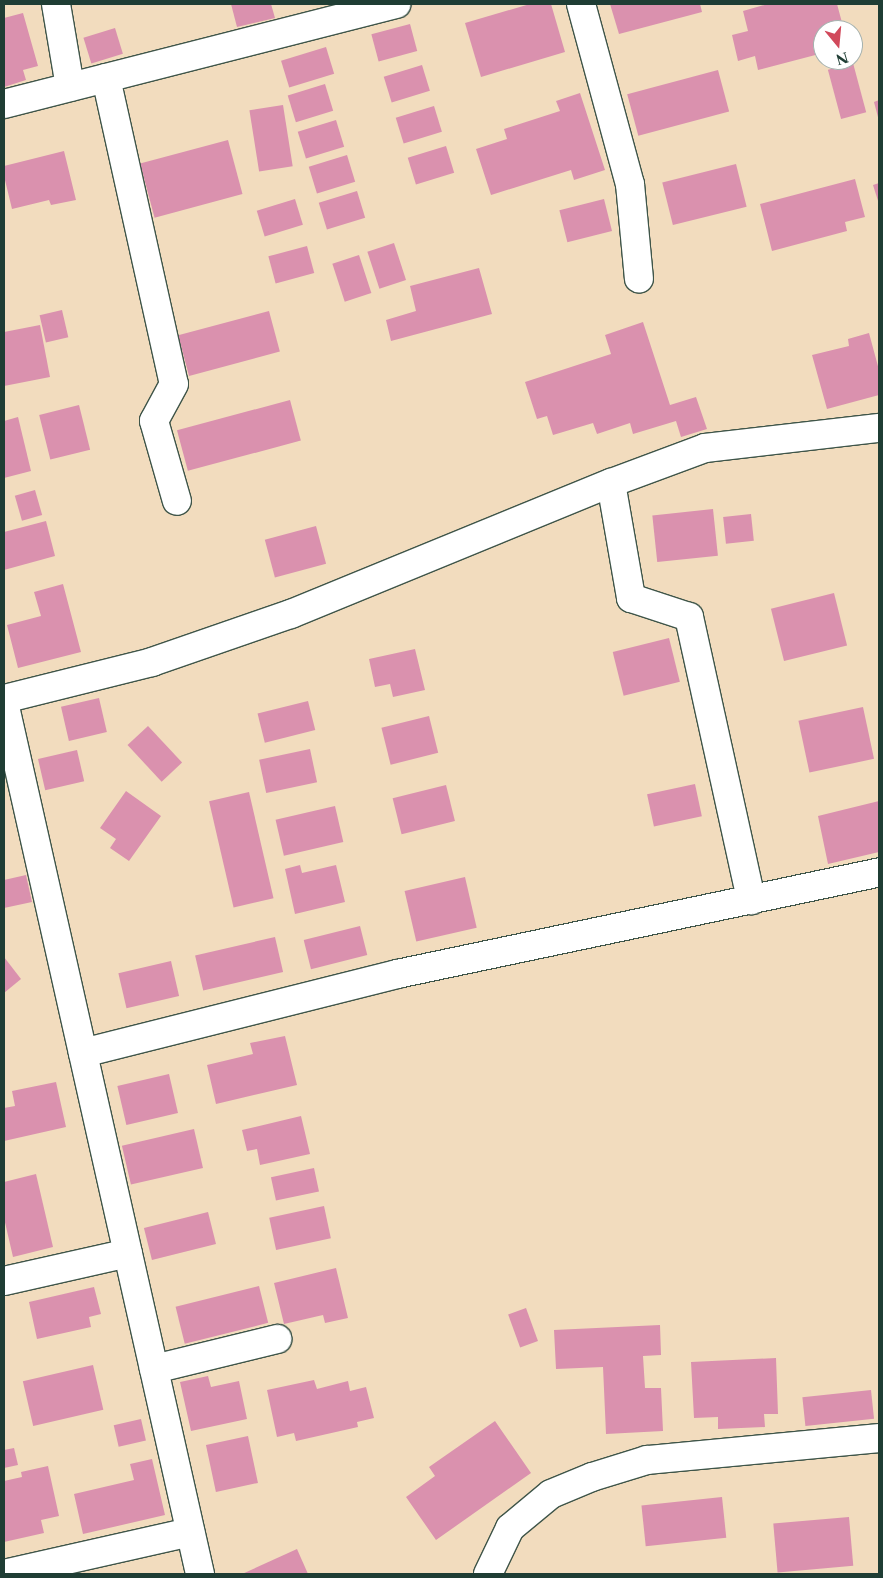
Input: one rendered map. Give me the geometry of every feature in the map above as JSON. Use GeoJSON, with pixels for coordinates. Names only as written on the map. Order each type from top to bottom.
{"type":"FeatureCollection","features":[{"type":"Feature","properties":{"kind":"street"},"geometry":{"type":"LineString","coordinates":[[56,4],[70,87]]}},
{"type":"Feature","properties":{"kind":"street"},"geometry":{"type":"LineString","coordinates":[[4,104],[396,4]]}},
{"type":"Feature","properties":{"kind":"street"},"geometry":{"type":"LineString","coordinates":[[581,4],[630,184],[639,279]]}},
{"type":"Feature","properties":{"kind":"street"},"geometry":{"type":"LineString","coordinates":[[106,78],[174,384],[154,420],[177,501]]}},
{"type":"Feature","properties":{"kind":"street"},"geometry":{"type":"LineString","coordinates":[[200,1574],[4,701],[152,662],[291,614],[611,482],[705,448],[879,428]]}},
{"type":"Feature","properties":{"kind":"street"},"geometry":{"type":"LineString","coordinates":[[611,482],[631,598],[689,617],[751,900]]}},
{"type":"Feature","properties":{"kind":"street"},"geometry":{"type":"LineString","coordinates":[[83,1053],[397,974],[879,872]]}},
{"type":"Feature","properties":{"kind":"street"},"geometry":{"type":"LineString","coordinates":[[4,1280],[128,1253]]}},
{"type":"Feature","properties":{"kind":"street"},"geometry":{"type":"LineString","coordinates":[[154,1369],[277,1339]]}},
{"type":"Feature","properties":{"kind":"street"},"geometry":{"type":"LineString","coordinates":[[488,1574],[510,1528],[551,1494],[592,1477],[648,1460],[879,1438]]}},
{"type":"Feature","properties":{"kind":"street"},"geometry":{"type":"LineString","coordinates":[[4,1574],[190,1532]]}},
{"type":"Feature","properties":{"kind":"building"},"geometry":{"type":"Polygon","coordinates":[[[231,4],[271,4],[275,18],[237,27],[231,4]]]}},
{"type":"Feature","properties":{"kind":"building"},"geometry":{"type":"Polygon","coordinates":[[[530,4],[551,4],[565,52],[481,77],[465,23],[530,4]]]}},
{"type":"Feature","properties":{"kind":"building"},"geometry":{"type":"Polygon","coordinates":[[[610,4],[700,4],[702,12],[619,34],[610,4]]]}},
{"type":"Feature","properties":{"kind":"building"},"geometry":{"type":"Polygon","coordinates":[[[768,4],[837,4],[841,20],[813,20],[813,56],[758,70],[755,56],[738,61],[732,35],[748,31],[743,11],[768,4]]]}},
{"type":"Feature","properties":{"kind":"building"},"geometry":{"type":"Polygon","coordinates":[[[23,13],[38,66],[23,70],[26,80],[4,87],[4,18],[23,13]]]}},
{"type":"Feature","properties":{"kind":"building"},"geometry":{"type":"Polygon","coordinates":[[[410,24],[417,51],[379,61],[371,34],[410,24]]]}},
{"type":"Feature","properties":{"kind":"building"},"geometry":{"type":"Polygon","coordinates":[[[115,28],[123,54],[91,63],[83,38],[115,28]]]}},
{"type":"Feature","properties":{"kind":"building"},"geometry":{"type":"Polygon","coordinates":[[[326,47],[334,74],[289,88],[281,61],[326,47]]]}},
{"type":"Feature","properties":{"kind":"building"},"geometry":{"type":"Polygon","coordinates":[[[422,65],[430,91],[392,103],[384,77],[422,65]]]}},
{"type":"Feature","properties":{"kind":"building"},"geometry":{"type":"Polygon","coordinates":[[[718,70],[729,112],[638,136],[627,94],[718,70]]]}},
{"type":"Feature","properties":{"kind":"building"},"geometry":{"type":"Polygon","coordinates":[[[828,70],[855,70],[866,112],[841,119],[828,70]]]}},
{"type":"Feature","properties":{"kind":"building"},"geometry":{"type":"Polygon","coordinates":[[[325,84],[333,111],[296,122],[288,95],[325,84]]]}},
{"type":"Feature","properties":{"kind":"building"},"geometry":{"type":"Polygon","coordinates":[[[580,93],[605,170],[574,180],[571,170],[491,195],[476,149],[507,139],[504,129],[560,111],[556,101],[580,93]]]}},
{"type":"Feature","properties":{"kind":"building"},"geometry":{"type":"Polygon","coordinates":[[[879,100],[879,121],[874,102],[879,100]]]}},
{"type":"Feature","properties":{"kind":"building"},"geometry":{"type":"Polygon","coordinates":[[[283,105],[293,166],[259,172],[249,110],[283,105]]]}},
{"type":"Feature","properties":{"kind":"building"},"geometry":{"type":"Polygon","coordinates":[[[434,106],[442,132],[404,144],[396,118],[434,106]]]}},
{"type":"Feature","properties":{"kind":"building"},"geometry":{"type":"Polygon","coordinates":[[[336,120],[344,147],[306,158],[298,132],[336,120]]]}},
{"type":"Feature","properties":{"kind":"building"},"geometry":{"type":"Polygon","coordinates":[[[228,140],[242,194],[155,218],[140,164],[228,140]]]}},
{"type":"Feature","properties":{"kind":"building"},"geometry":{"type":"Polygon","coordinates":[[[446,146],[454,173],[416,184],[408,158],[446,146]]]}},
{"type":"Feature","properties":{"kind":"building"},"geometry":{"type":"Polygon","coordinates":[[[64,151],[76,200],[51,205],[49,200],[12,209],[4,176],[4,166],[64,151]]]}},
{"type":"Feature","properties":{"kind":"building"},"geometry":{"type":"Polygon","coordinates":[[[347,155],[355,182],[317,193],[309,167],[347,155]]]}},
{"type":"Feature","properties":{"kind":"building"},"geometry":{"type":"Polygon","coordinates":[[[736,164],[747,207],[673,225],[662,182],[736,164]]]}},
{"type":"Feature","properties":{"kind":"building"},"geometry":{"type":"Polygon","coordinates":[[[855,179],[865,217],[845,222],[847,231],[772,251],[760,204],[855,179]]]}},
{"type":"Feature","properties":{"kind":"building"},"geometry":{"type":"Polygon","coordinates":[[[879,183],[879,204],[873,185],[879,183]]]}},
{"type":"Feature","properties":{"kind":"building"},"geometry":{"type":"Polygon","coordinates":[[[357,191],[365,218],[327,229],[319,203],[357,191]]]}},
{"type":"Feature","properties":{"kind":"building"},"geometry":{"type":"Polygon","coordinates":[[[295,199],[303,225],[265,237],[257,211],[295,199]]]}},
{"type":"Feature","properties":{"kind":"building"},"geometry":{"type":"Polygon","coordinates":[[[604,199],[612,231],[567,242],[559,210],[604,199]]]}},
{"type":"Feature","properties":{"kind":"building"},"geometry":{"type":"Polygon","coordinates":[[[394,243],[406,280],[379,289],[367,252],[394,243]]]}},
{"type":"Feature","properties":{"kind":"building"},"geometry":{"type":"Polygon","coordinates":[[[307,246],[314,273],[276,283],[268,256],[307,246]]]}},
{"type":"Feature","properties":{"kind":"building"},"geometry":{"type":"Polygon","coordinates":[[[359,255],[371,293],[345,302],[332,264],[359,255]]]}},
{"type":"Feature","properties":{"kind":"building"},"geometry":{"type":"Polygon","coordinates":[[[479,268],[492,314],[391,341],[386,320],[416,311],[410,286],[479,268]]]}},
{"type":"Feature","properties":{"kind":"building"},"geometry":{"type":"Polygon","coordinates":[[[62,310],[68,337],[46,342],[40,315],[62,310]]]}},
{"type":"Feature","properties":{"kind":"building"},"geometry":{"type":"Polygon","coordinates":[[[269,311],[280,352],[189,376],[178,335],[269,311]]]}},
{"type":"Feature","properties":{"kind":"building"},"geometry":{"type":"Polygon","coordinates":[[[643,322],[670,405],[696,397],[707,429],[681,437],[676,421],[633,434],[630,423],[597,434],[593,423],[553,435],[547,416],[537,419],[525,382],[611,354],[605,335],[643,322]]]}},
{"type":"Feature","properties":{"kind":"building"},"geometry":{"type":"Polygon","coordinates":[[[40,325],[50,377],[4,386],[4,332],[40,325]]]}},
{"type":"Feature","properties":{"kind":"building"},"geometry":{"type":"Polygon","coordinates":[[[869,333],[879,370],[879,395],[827,409],[812,355],[849,346],[848,339],[869,333]]]}},
{"type":"Feature","properties":{"kind":"building"},"geometry":{"type":"Polygon","coordinates":[[[290,400],[301,441],[188,471],[177,430],[290,400]]]}},
{"type":"Feature","properties":{"kind":"building"},"geometry":{"type":"Polygon","coordinates":[[[79,405],[90,450],[50,460],[39,415],[79,405]]]}},
{"type":"Feature","properties":{"kind":"building"},"geometry":{"type":"Polygon","coordinates":[[[18,417],[31,471],[4,478],[4,421],[18,417]]]}},
{"type":"Feature","properties":{"kind":"building"},"geometry":{"type":"Polygon","coordinates":[[[35,490],[42,515],[22,521],[15,496],[35,490]]]}},
{"type":"Feature","properties":{"kind":"building"},"geometry":{"type":"Polygon","coordinates":[[[713,509],[718,556],[657,562],[652,515],[713,509]]]}},
{"type":"Feature","properties":{"kind":"building"},"geometry":{"type":"Polygon","coordinates":[[[751,514],[754,541],[726,544],[723,517],[751,514]]]}},
{"type":"Feature","properties":{"kind":"building"},"geometry":{"type":"Polygon","coordinates":[[[46,521],[55,556],[4,570],[4,532],[46,521]]]}},
{"type":"Feature","properties":{"kind":"building"},"geometry":{"type":"Polygon","coordinates":[[[316,526],[326,564],[275,577],[265,540],[316,526]]]}},
{"type":"Feature","properties":{"kind":"building"},"geometry":{"type":"Polygon","coordinates":[[[63,584],[81,652],[18,668],[7,625],[41,616],[34,592],[63,584]]]}},
{"type":"Feature","properties":{"kind":"building"},"geometry":{"type":"Polygon","coordinates":[[[834,593],[847,645],[784,661],[771,609],[834,593]]]}},
{"type":"Feature","properties":{"kind":"building"},"geometry":{"type":"Polygon","coordinates":[[[669,638],[680,682],[624,696],[613,652],[669,638]]]}},
{"type":"Feature","properties":{"kind":"building"},"geometry":{"type":"Polygon","coordinates":[[[415,649],[425,690],[393,697],[390,684],[375,687],[369,659],[415,649]]]}},
{"type":"Feature","properties":{"kind":"building"},"geometry":{"type":"Polygon","coordinates":[[[99,698],[107,732],[69,741],[61,707],[99,698]]]}},
{"type":"Feature","properties":{"kind":"building"},"geometry":{"type":"Polygon","coordinates":[[[308,701],[315,730],[265,743],[258,714],[308,701]]]}},
{"type":"Feature","properties":{"kind":"building"},"geometry":{"type":"Polygon","coordinates":[[[863,707],[874,759],[809,773],[798,721],[863,707]]]}},
{"type":"Feature","properties":{"kind":"building"},"geometry":{"type":"Polygon","coordinates":[[[429,716],[438,753],[391,765],[381,728],[429,716]]]}},
{"type":"Feature","properties":{"kind":"building"},"geometry":{"type":"Polygon","coordinates":[[[148,726],[182,763],[162,782],[128,745],[148,726]]]}},
{"type":"Feature","properties":{"kind":"building"},"geometry":{"type":"Polygon","coordinates":[[[310,749],[317,782],[266,793],[259,760],[310,749]]]}},
{"type":"Feature","properties":{"kind":"building"},"geometry":{"type":"Polygon","coordinates":[[[77,750],[84,781],[45,790],[38,759],[77,750]]]}},
{"type":"Feature","properties":{"kind":"building"},"geometry":{"type":"Polygon","coordinates":[[[695,784],[702,816],[654,826],[647,794],[695,784]]]}},
{"type":"Feature","properties":{"kind":"building"},"geometry":{"type":"Polygon","coordinates":[[[446,785],[455,821],[402,834],[393,798],[446,785]]]}},
{"type":"Feature","properties":{"kind":"building"},"geometry":{"type":"Polygon","coordinates":[[[126,791],[161,816],[129,861],[110,848],[116,839],[100,828],[126,791]]]}},
{"type":"Feature","properties":{"kind":"building"},"geometry":{"type":"Polygon","coordinates":[[[249,792],[274,898],[234,907],[209,801],[249,792]]]}},
{"type":"Feature","properties":{"kind":"building"},"geometry":{"type":"Polygon","coordinates":[[[879,801],[879,852],[828,864],[818,816],[879,801]]]}},
{"type":"Feature","properties":{"kind":"building"},"geometry":{"type":"Polygon","coordinates":[[[335,806],[343,842],[284,856],[276,820],[335,806]]]}},
{"type":"Feature","properties":{"kind":"building"},"geometry":{"type":"Polygon","coordinates":[[[300,865],[302,873],[336,865],[345,902],[295,914],[285,869],[300,865]]]}},
{"type":"Feature","properties":{"kind":"building"},"geometry":{"type":"Polygon","coordinates":[[[26,875],[32,902],[4,908],[4,880],[26,875]]]}},
{"type":"Feature","properties":{"kind":"building"},"geometry":{"type":"Polygon","coordinates":[[[465,877],[477,928],[416,942],[405,891],[465,877]]]}},
{"type":"Feature","properties":{"kind":"building"},"geometry":{"type":"Polygon","coordinates":[[[360,926],[367,955],[311,969],[304,940],[360,926]]]}},
{"type":"Feature","properties":{"kind":"building"},"geometry":{"type":"Polygon","coordinates":[[[275,937],[283,972],[203,991],[195,955],[275,937]]]}},
{"type":"Feature","properties":{"kind":"building"},"geometry":{"type":"Polygon","coordinates":[[[4,957],[21,979],[4,993],[4,957]]]}},
{"type":"Feature","properties":{"kind":"building"},"geometry":{"type":"Polygon","coordinates":[[[171,961],[179,996],[126,1008],[118,973],[171,961]]]}},
{"type":"Feature","properties":{"kind":"building"},"geometry":{"type":"Polygon","coordinates":[[[285,1036],[297,1085],[216,1104],[207,1065],[253,1054],[250,1043],[285,1036]]]}},
{"type":"Feature","properties":{"kind":"building"},"geometry":{"type":"Polygon","coordinates":[[[169,1074],[178,1113],[126,1125],[117,1086],[169,1074]]]}},
{"type":"Feature","properties":{"kind":"building"},"geometry":{"type":"Polygon","coordinates":[[[56,1082],[66,1127],[4,1141],[4,1108],[15,1106],[12,1091],[56,1082]]]}},
{"type":"Feature","properties":{"kind":"building"},"geometry":{"type":"Polygon","coordinates":[[[301,1116],[310,1154],[260,1165],[257,1149],[247,1151],[242,1130],[301,1116]]]}},
{"type":"Feature","properties":{"kind":"building"},"geometry":{"type":"Polygon","coordinates":[[[194,1129],[203,1168],[131,1185],[122,1146],[194,1129]]]}},
{"type":"Feature","properties":{"kind":"building"},"geometry":{"type":"Polygon","coordinates":[[[314,1168],[319,1191],[276,1201],[271,1177],[314,1168]]]}},
{"type":"Feature","properties":{"kind":"building"},"geometry":{"type":"Polygon","coordinates":[[[36,1174],[53,1247],[13,1257],[4,1218],[4,1182],[36,1174]]]}},
{"type":"Feature","properties":{"kind":"building"},"geometry":{"type":"Polygon","coordinates":[[[324,1206],[331,1238],[276,1250],[269,1218],[324,1206]]]}},
{"type":"Feature","properties":{"kind":"building"},"geometry":{"type":"Polygon","coordinates":[[[208,1212],[216,1244],[152,1260],[144,1228],[208,1212]]]}},
{"type":"Feature","properties":{"kind":"building"},"geometry":{"type":"Polygon","coordinates":[[[336,1268],[348,1318],[325,1323],[323,1315],[284,1324],[274,1283],[336,1268]]]}},
{"type":"Feature","properties":{"kind":"building"},"geometry":{"type":"Polygon","coordinates":[[[259,1286],[268,1323],[185,1344],[176,1307],[259,1286]]]}},
{"type":"Feature","properties":{"kind":"building"},"geometry":{"type":"Polygon","coordinates":[[[94,1287],[101,1314],[89,1317],[91,1327],[37,1339],[29,1302],[94,1287]]]}},
{"type":"Feature","properties":{"kind":"building"},"geometry":{"type":"Polygon","coordinates":[[[526,1308],[538,1341],[520,1347],[508,1314],[526,1308]]]}},
{"type":"Feature","properties":{"kind":"building"},"geometry":{"type":"Polygon","coordinates":[[[660,1325],[661,1355],[643,1356],[645,1388],[661,1388],[663,1431],[606,1434],[603,1367],[556,1369],[554,1330],[660,1325]]]}},
{"type":"Feature","properties":{"kind":"building"},"geometry":{"type":"Polygon","coordinates":[[[776,1358],[778,1414],[764,1414],[765,1427],[718,1429],[718,1417],[694,1418],[691,1362],[776,1358]]]}},
{"type":"Feature","properties":{"kind":"building"},"geometry":{"type":"Polygon","coordinates":[[[93,1365],[103,1410],[33,1426],[23,1381],[93,1365]]]}},
{"type":"Feature","properties":{"kind":"building"},"geometry":{"type":"Polygon","coordinates":[[[208,1376],[211,1387],[239,1381],[247,1419],[191,1431],[180,1382],[208,1376]]]}},
{"type":"Feature","properties":{"kind":"building"},"geometry":{"type":"Polygon","coordinates":[[[314,1380],[317,1389],[348,1381],[350,1391],[366,1387],[374,1418],[357,1422],[358,1427],[296,1441],[294,1433],[277,1437],[267,1390],[314,1380]]]}},
{"type":"Feature","properties":{"kind":"building"},"geometry":{"type":"Polygon","coordinates":[[[871,1390],[874,1419],[805,1426],[802,1397],[871,1390]]]}},
{"type":"Feature","properties":{"kind":"building"},"geometry":{"type":"Polygon","coordinates":[[[141,1419],[146,1440],[119,1447],[114,1425],[141,1419]]]}},
{"type":"Feature","properties":{"kind":"building"},"geometry":{"type":"Polygon","coordinates":[[[495,1421],[531,1473],[436,1540],[406,1497],[435,1476],[429,1467],[495,1421]]]}},
{"type":"Feature","properties":{"kind":"building"},"geometry":{"type":"Polygon","coordinates":[[[248,1436],[258,1483],[216,1492],[206,1445],[248,1436]]]}},
{"type":"Feature","properties":{"kind":"building"},"geometry":{"type":"Polygon","coordinates":[[[14,1448],[18,1465],[4,1468],[4,1450],[14,1448]]]}},
{"type":"Feature","properties":{"kind":"building"},"geometry":{"type":"Polygon","coordinates":[[[152,1459],[165,1515],[83,1534],[74,1494],[134,1480],[130,1464],[152,1459]]]}},
{"type":"Feature","properties":{"kind":"building"},"geometry":{"type":"Polygon","coordinates":[[[48,1466],[59,1516],[41,1520],[44,1533],[4,1542],[4,1481],[22,1477],[21,1472],[48,1466]]]}},
{"type":"Feature","properties":{"kind":"building"},"geometry":{"type":"Polygon","coordinates":[[[722,1497],[726,1538],[646,1546],[641,1505],[722,1497]]]}},
{"type":"Feature","properties":{"kind":"building"},"geometry":{"type":"Polygon","coordinates":[[[849,1517],[853,1566],[778,1572],[773,1524],[849,1517]]]}},
{"type":"Feature","properties":{"kind":"building"},"geometry":{"type":"Polygon","coordinates":[[[297,1549],[308,1574],[242,1574],[297,1549]]]}}]}
